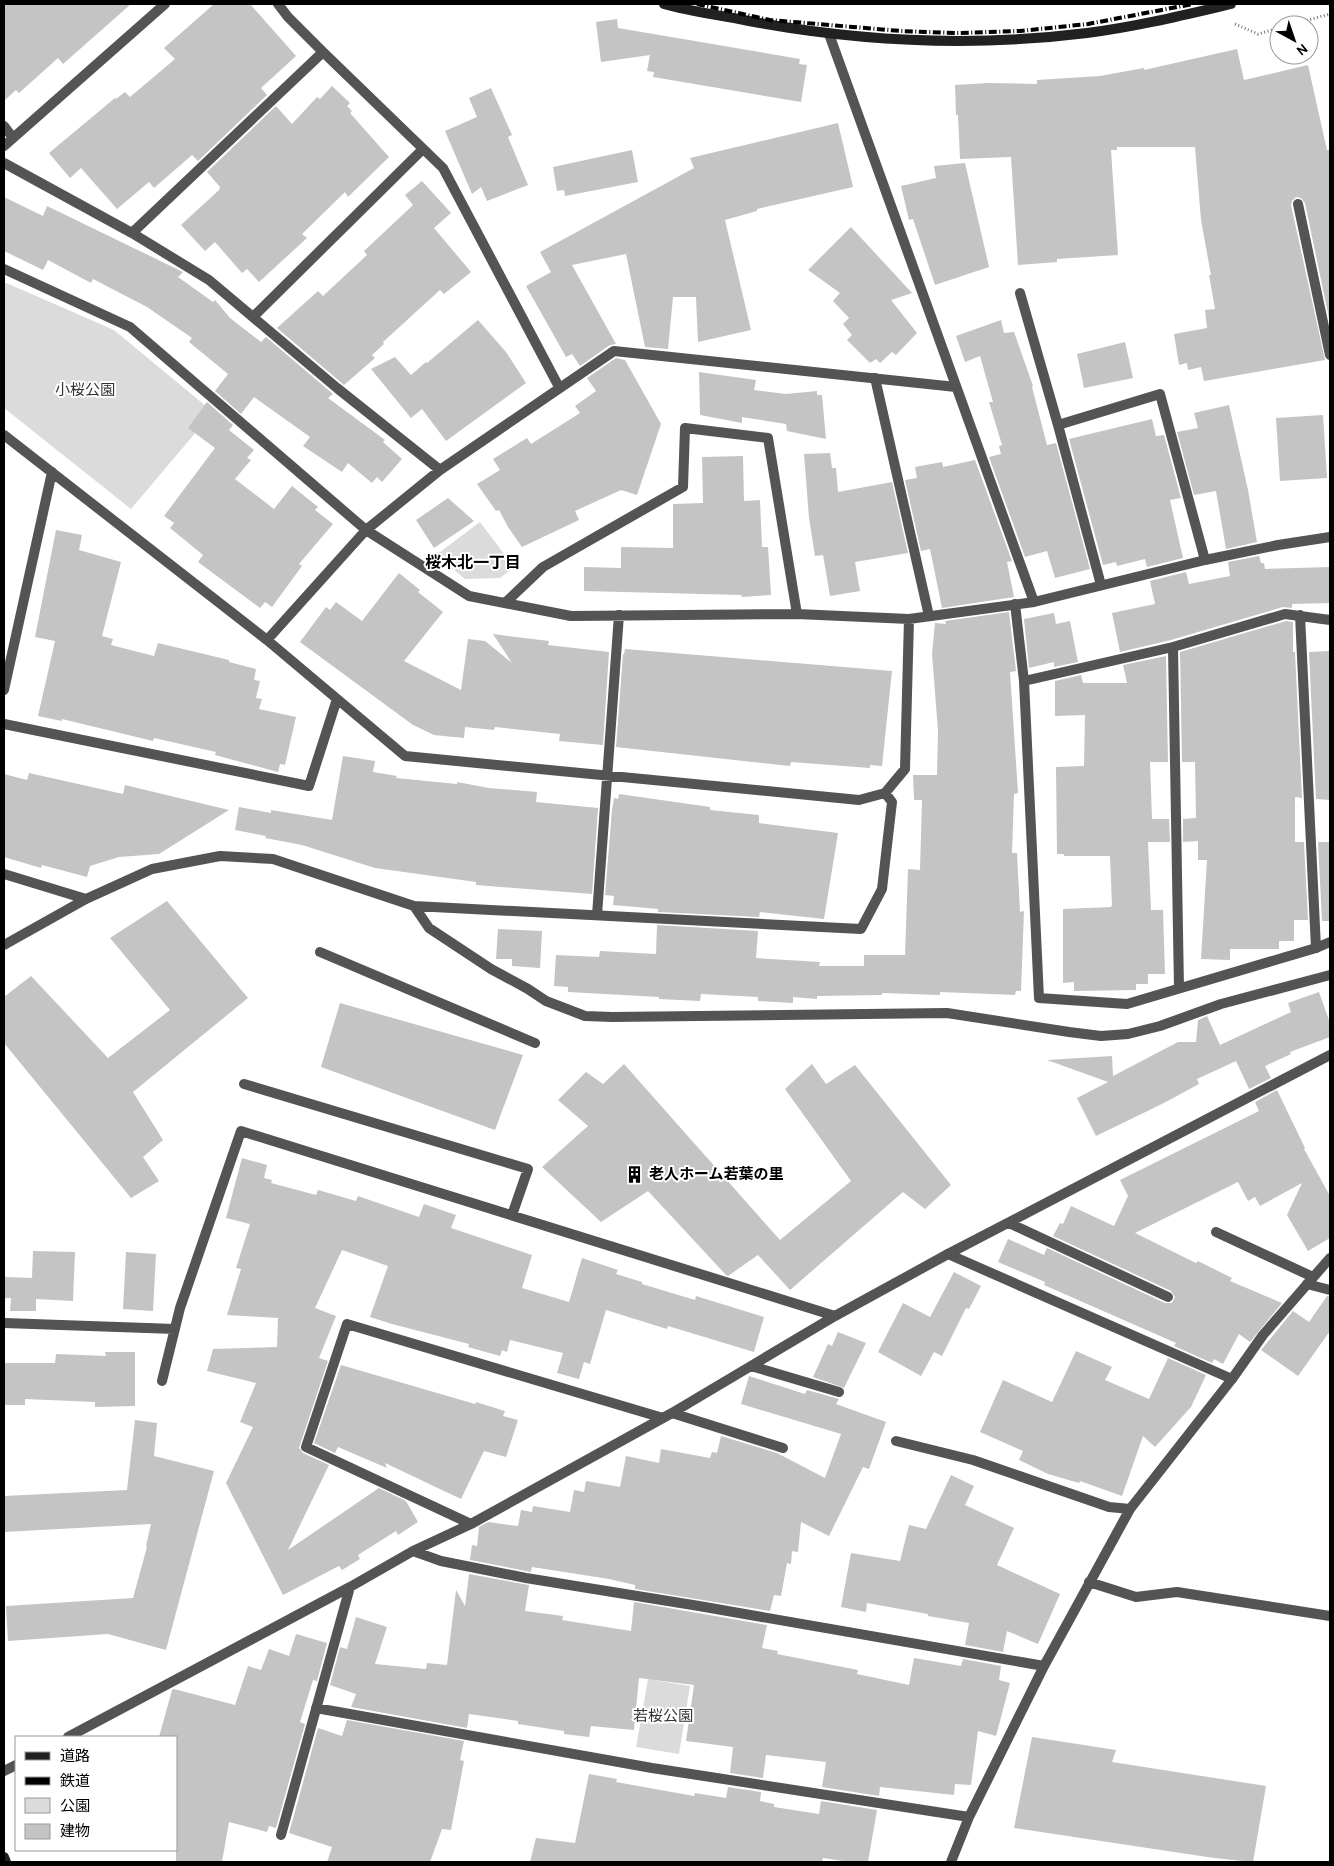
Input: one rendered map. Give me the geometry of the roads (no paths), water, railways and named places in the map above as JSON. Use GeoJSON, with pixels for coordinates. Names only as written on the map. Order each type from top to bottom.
{"type":"FeatureCollection","features":[{"type":"Feature","properties":{"kind":"street"},"geometry":{"type":"LineString","coordinates":[[4,146],[165,4]]}},
{"type":"Feature","properties":{"kind":"street"},"geometry":{"type":"LineString","coordinates":[[278,4],[288,17],[323,52],[443,168],[559,388]]}},
{"type":"Feature","properties":{"kind":"street"},"geometry":{"type":"LineString","coordinates":[[664,4],[829,34],[950,42],[1022,40],[1089,33],[1231,4]]}},
{"type":"Feature","properties":{"kind":"street"},"geometry":{"type":"LineString","coordinates":[[829,34],[1034,602]]}},
{"type":"Feature","properties":{"kind":"street"},"geometry":{"type":"LineString","coordinates":[[132,233],[323,52]]}},
{"type":"Feature","properties":{"kind":"street"},"geometry":{"type":"LineString","coordinates":[[4,126],[13,138]]}},
{"type":"Feature","properties":{"kind":"street"},"geometry":{"type":"LineString","coordinates":[[253,317],[423,149]]}},
{"type":"Feature","properties":{"kind":"street"},"geometry":{"type":"LineString","coordinates":[[4,163],[132,233],[209,280],[337,388],[440,470]]}},
{"type":"Feature","properties":{"kind":"street"},"geometry":{"type":"LineString","coordinates":[[1298,204],[1330,355]]}},
{"type":"Feature","properties":{"kind":"street"},"geometry":{"type":"LineString","coordinates":[[4,269],[130,328],[366,530],[469,596],[571,616],[797,614],[909,619],[1034,602],[1205,560],[1278,545],[1330,538]]}},
{"type":"Feature","properties":{"kind":"street"},"geometry":{"type":"LineString","coordinates":[[1020,294],[1101,585]]}},
{"type":"Feature","properties":{"kind":"street"},"geometry":{"type":"LineString","coordinates":[[267,640],[366,530],[440,470],[614,351],[956,387]]}},
{"type":"Feature","properties":{"kind":"street"},"geometry":{"type":"LineString","coordinates":[[875,378],[929,616]]}},
{"type":"Feature","properties":{"kind":"street"},"geometry":{"type":"LineString","coordinates":[[1058,425],[1160,394],[1205,560]]}},
{"type":"Feature","properties":{"kind":"street"},"geometry":{"type":"LineString","coordinates":[[505,602],[542,567],[683,487],[685,428],[768,438],[797,614]]}},
{"type":"Feature","properties":{"kind":"street"},"geometry":{"type":"LineString","coordinates":[[4,435],[267,640],[405,756],[859,800],[885,794],[905,770],[909,619]]}},
{"type":"Feature","properties":{"kind":"street"},"geometry":{"type":"LineString","coordinates":[[4,690],[52,472]]}},
{"type":"Feature","properties":{"kind":"street"},"geometry":{"type":"LineString","coordinates":[[1015,604],[1024,681],[1039,998],[1127,1004],[1227,976],[1330,942]]}},
{"type":"Feature","properties":{"kind":"street"},"geometry":{"type":"LineString","coordinates":[[1024,681],[1173,647],[1285,614],[1330,620]]}},
{"type":"Feature","properties":{"kind":"street"},"geometry":{"type":"LineString","coordinates":[[1300,615],[1316,948]]}},
{"type":"Feature","properties":{"kind":"street"},"geometry":{"type":"LineString","coordinates":[[597,915],[618,616]]}},
{"type":"Feature","properties":{"kind":"street"},"geometry":{"type":"LineString","coordinates":[[1173,647],[1179,988]]}},
{"type":"Feature","properties":{"kind":"street"},"geometry":{"type":"LineString","coordinates":[[4,724],[309,786],[337,699]]}},
{"type":"Feature","properties":{"kind":"street"},"geometry":{"type":"LineString","coordinates":[[4,944],[86,899],[152,869],[220,856],[273,859],[414,906],[861,929],[882,889],[892,802],[885,794]]}},
{"type":"Feature","properties":{"kind":"street"},"geometry":{"type":"LineString","coordinates":[[4,874],[86,899]]}},
{"type":"Feature","properties":{"kind":"street"},"geometry":{"type":"LineString","coordinates":[[414,906],[429,928],[491,969],[546,1001],[585,1016],[947,1012],[1101,1036],[1128,1034],[1160,1026],[1221,1004],[1330,975]]}},
{"type":"Feature","properties":{"kind":"street"},"geometry":{"type":"LineString","coordinates":[[320,952],[535,1043]]}},
{"type":"Feature","properties":{"kind":"street"},"geometry":{"type":"LineString","coordinates":[[70,1736],[350,1587],[413,1551],[471,1524],[667,1415],[836,1316],[948,1254],[1330,1055]]}},
{"type":"Feature","properties":{"kind":"street"},"geometry":{"type":"LineString","coordinates":[[244,1084],[528,1169],[512,1215]]}},
{"type":"Feature","properties":{"kind":"street"},"geometry":{"type":"LineString","coordinates":[[162,1381],[180,1308],[241,1131],[836,1316]]}},
{"type":"Feature","properties":{"kind":"street"},"geometry":{"type":"LineString","coordinates":[[1008,1222],[1168,1297]]}},
{"type":"Feature","properties":{"kind":"street"},"geometry":{"type":"LineString","coordinates":[[1216,1232],[1330,1290]]}},
{"type":"Feature","properties":{"kind":"street"},"geometry":{"type":"LineString","coordinates":[[948,1254],[1232,1380]]}},
{"type":"Feature","properties":{"kind":"street"},"geometry":{"type":"LineString","coordinates":[[950,1862],[969,1817],[1044,1666],[1130,1509],[1232,1380],[1263,1335],[1330,1258]]}},
{"type":"Feature","properties":{"kind":"street"},"geometry":{"type":"LineString","coordinates":[[4,1323],[175,1329]]}},
{"type":"Feature","properties":{"kind":"street"},"geometry":{"type":"LineString","coordinates":[[471,1524],[306,1447],[347,1324],[783,1448]]}},
{"type":"Feature","properties":{"kind":"street"},"geometry":{"type":"LineString","coordinates":[[751,1366],[839,1392]]}},
{"type":"Feature","properties":{"kind":"street"},"geometry":{"type":"LineString","coordinates":[[896,1441],[973,1460],[1109,1507],[1130,1509]]}},
{"type":"Feature","properties":{"kind":"street"},"geometry":{"type":"LineString","coordinates":[[413,1551],[441,1561],[526,1578],[700,1606],[1044,1666]]}},
{"type":"Feature","properties":{"kind":"street"},"geometry":{"type":"LineString","coordinates":[[1089,1582],[1136,1597],[1177,1592],[1330,1616]]}},
{"type":"Feature","properties":{"kind":"street"},"geometry":{"type":"LineString","coordinates":[[281,1834],[350,1587]]}},
{"type":"Feature","properties":{"kind":"street"},"geometry":{"type":"LineString","coordinates":[[316,1708],[652,1768],[969,1817]]}},
{"type":"Feature","properties":{"kind":"street"},"geometry":{"type":"LineString","coordinates":[[4,1772],[15,1766]]}},
{"type":"Feature","properties":{"kind":"street"},"geometry":{"type":"LineString","coordinates":[[4,1857],[6,1862]]}},
{"type":"Feature","properties":{"kind":"railway"},"geometry":{"type":"LineString","coordinates":[[697,4],[770,20],[901,31],[957,33],[1020,31],[1088,24],[1193,4]]}},
{"type":"Feature","properties":{"kind":"place","name":"老人ホーム若葉の里"},"geometry":{"type":"Point","coordinates":[635,1174]}},
{"type":"Feature","properties":{"kind":"district","name":"桜木北一丁目"},"geometry":{"type":"Point","coordinates":[473,562]}},
{"type":"Feature","properties":{"kind":"park label","name":"小桜公園"},"geometry":{"type":"Point","coordinates":[85,390]}},
{"type":"Feature","properties":{"kind":"park label","name":"若桜公園"},"geometry":{"type":"Point","coordinates":[663,1716]}}]}
